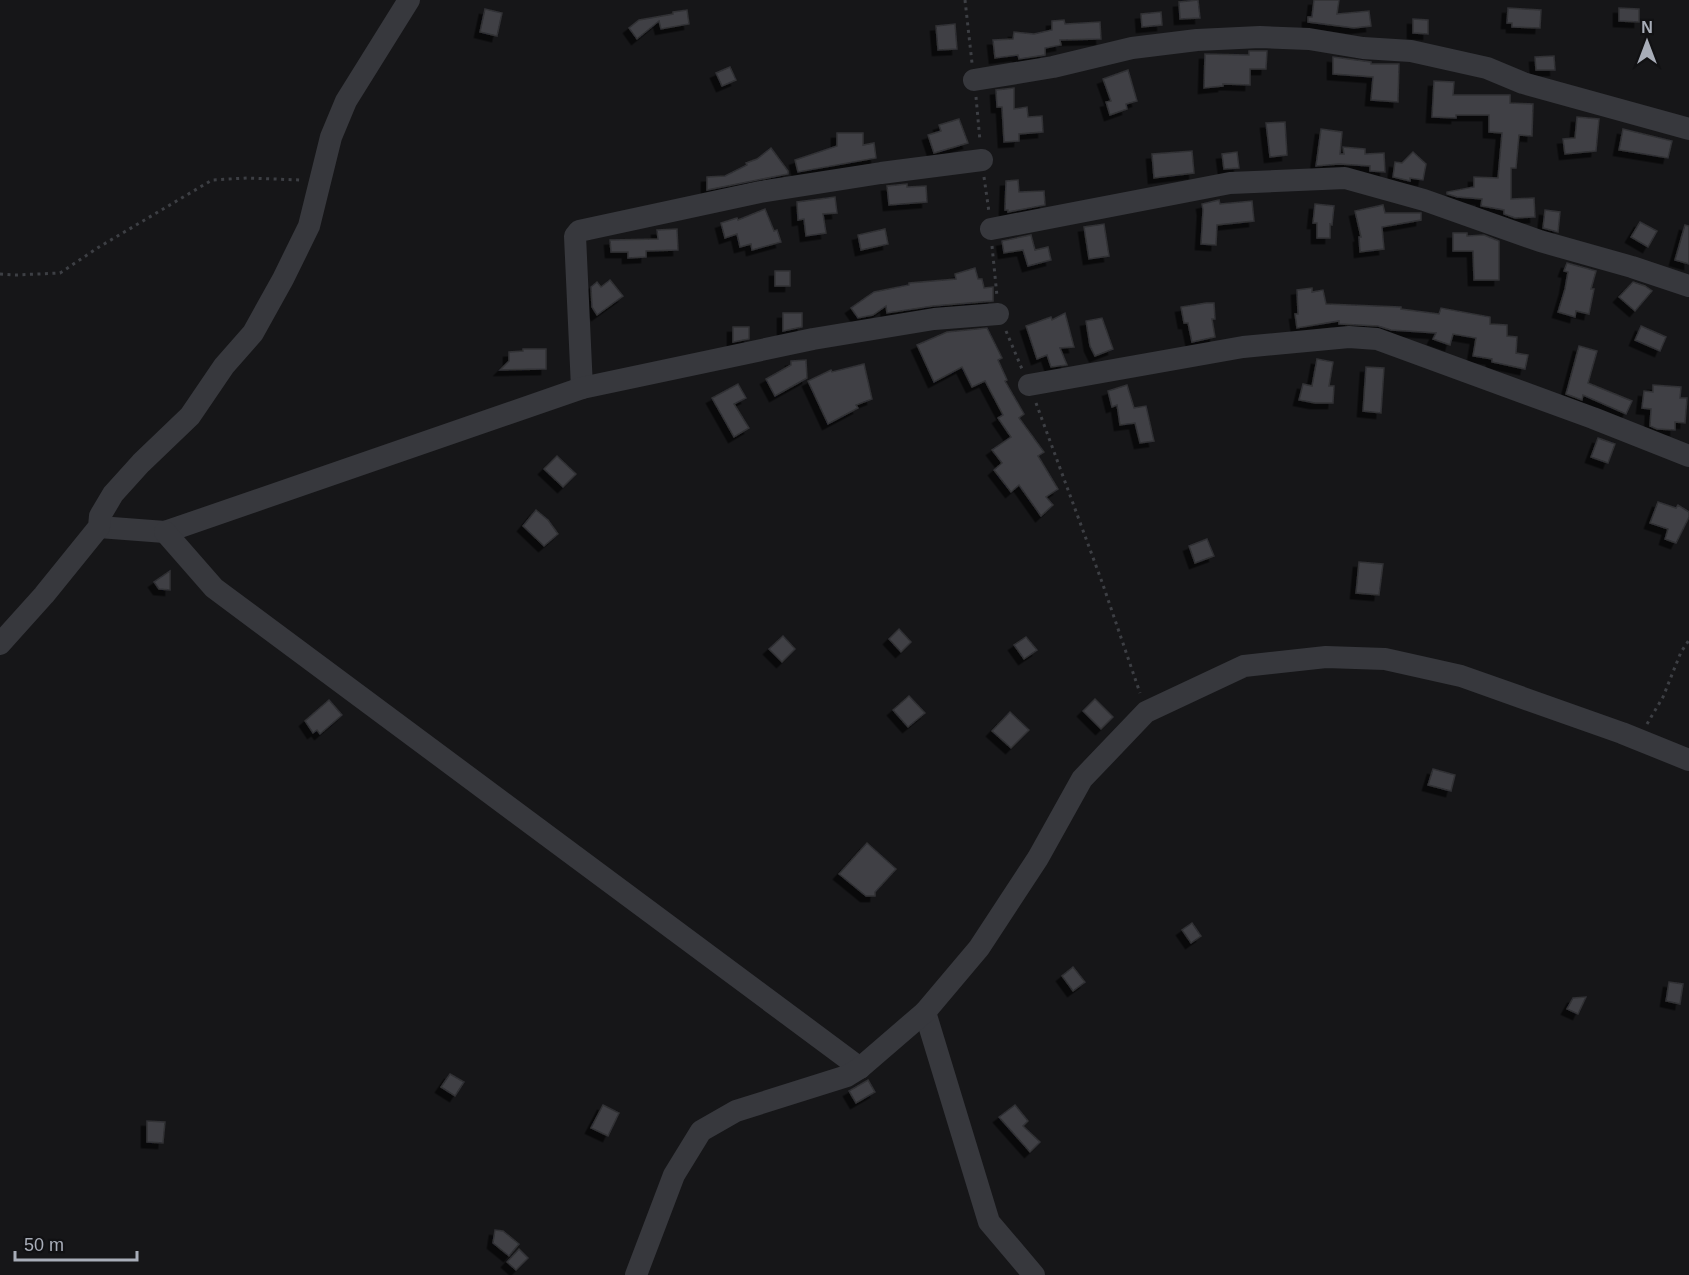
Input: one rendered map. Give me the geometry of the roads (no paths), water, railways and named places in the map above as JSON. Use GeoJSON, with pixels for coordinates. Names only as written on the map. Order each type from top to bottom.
{"type":"FeatureCollection","features":[{"type":"Feature","properties":{"kind":"street"},"geometry":{"type":"LineString","coordinates":[[0,644],[44,596],[99,527],[100,516],[113,494],[141,463],[190,416],[224,366],[253,333],[309,226],[331,137],[346,101],[409,0]]}},
{"type":"Feature","properties":{"kind":"street"},"geometry":{"type":"LineString","coordinates":[[974,80],[1053,67],[1132,48],[1197,40],[1260,37],[1309,39],[1363,48],[1411,51],[1487,68],[1524,83],[1689,129]]}},
{"type":"Feature","properties":{"kind":"street"},"geometry":{"type":"LineString","coordinates":[[582,388],[575,236],[579,231],[760,192],[982,160]]}},
{"type":"Feature","properties":{"kind":"street"},"geometry":{"type":"LineString","coordinates":[[991,229],[1230,183],[1345,178],[1424,200],[1540,241],[1689,286]]}},
{"type":"Feature","properties":{"kind":"street"},"geometry":{"type":"LineString","coordinates":[[99,527],[165,532],[582,388],[813,339],[934,319],[998,314]]}},
{"type":"Feature","properties":{"kind":"street"},"geometry":{"type":"LineString","coordinates":[[1029,385],[1243,347],[1349,337],[1377,339],[1593,418],[1689,456]]}},
{"type":"Feature","properties":{"kind":"street"},"geometry":{"type":"LineString","coordinates":[[165,532],[214,588],[860,1068]]}},
{"type":"Feature","properties":{"kind":"street"},"geometry":{"type":"LineString","coordinates":[[636,1275],[674,1175],[701,1131],[736,1111],[847,1076],[860,1068],[925,1012],[979,948],[1038,858],[1082,779],[1146,712],[1244,666],[1326,657],[1385,658],[1461,676],[1689,760]]}},
{"type":"Feature","properties":{"kind":"street"},"geometry":{"type":"LineString","coordinates":[[925,1012],[989,1222],[1034,1275]]}}]}
